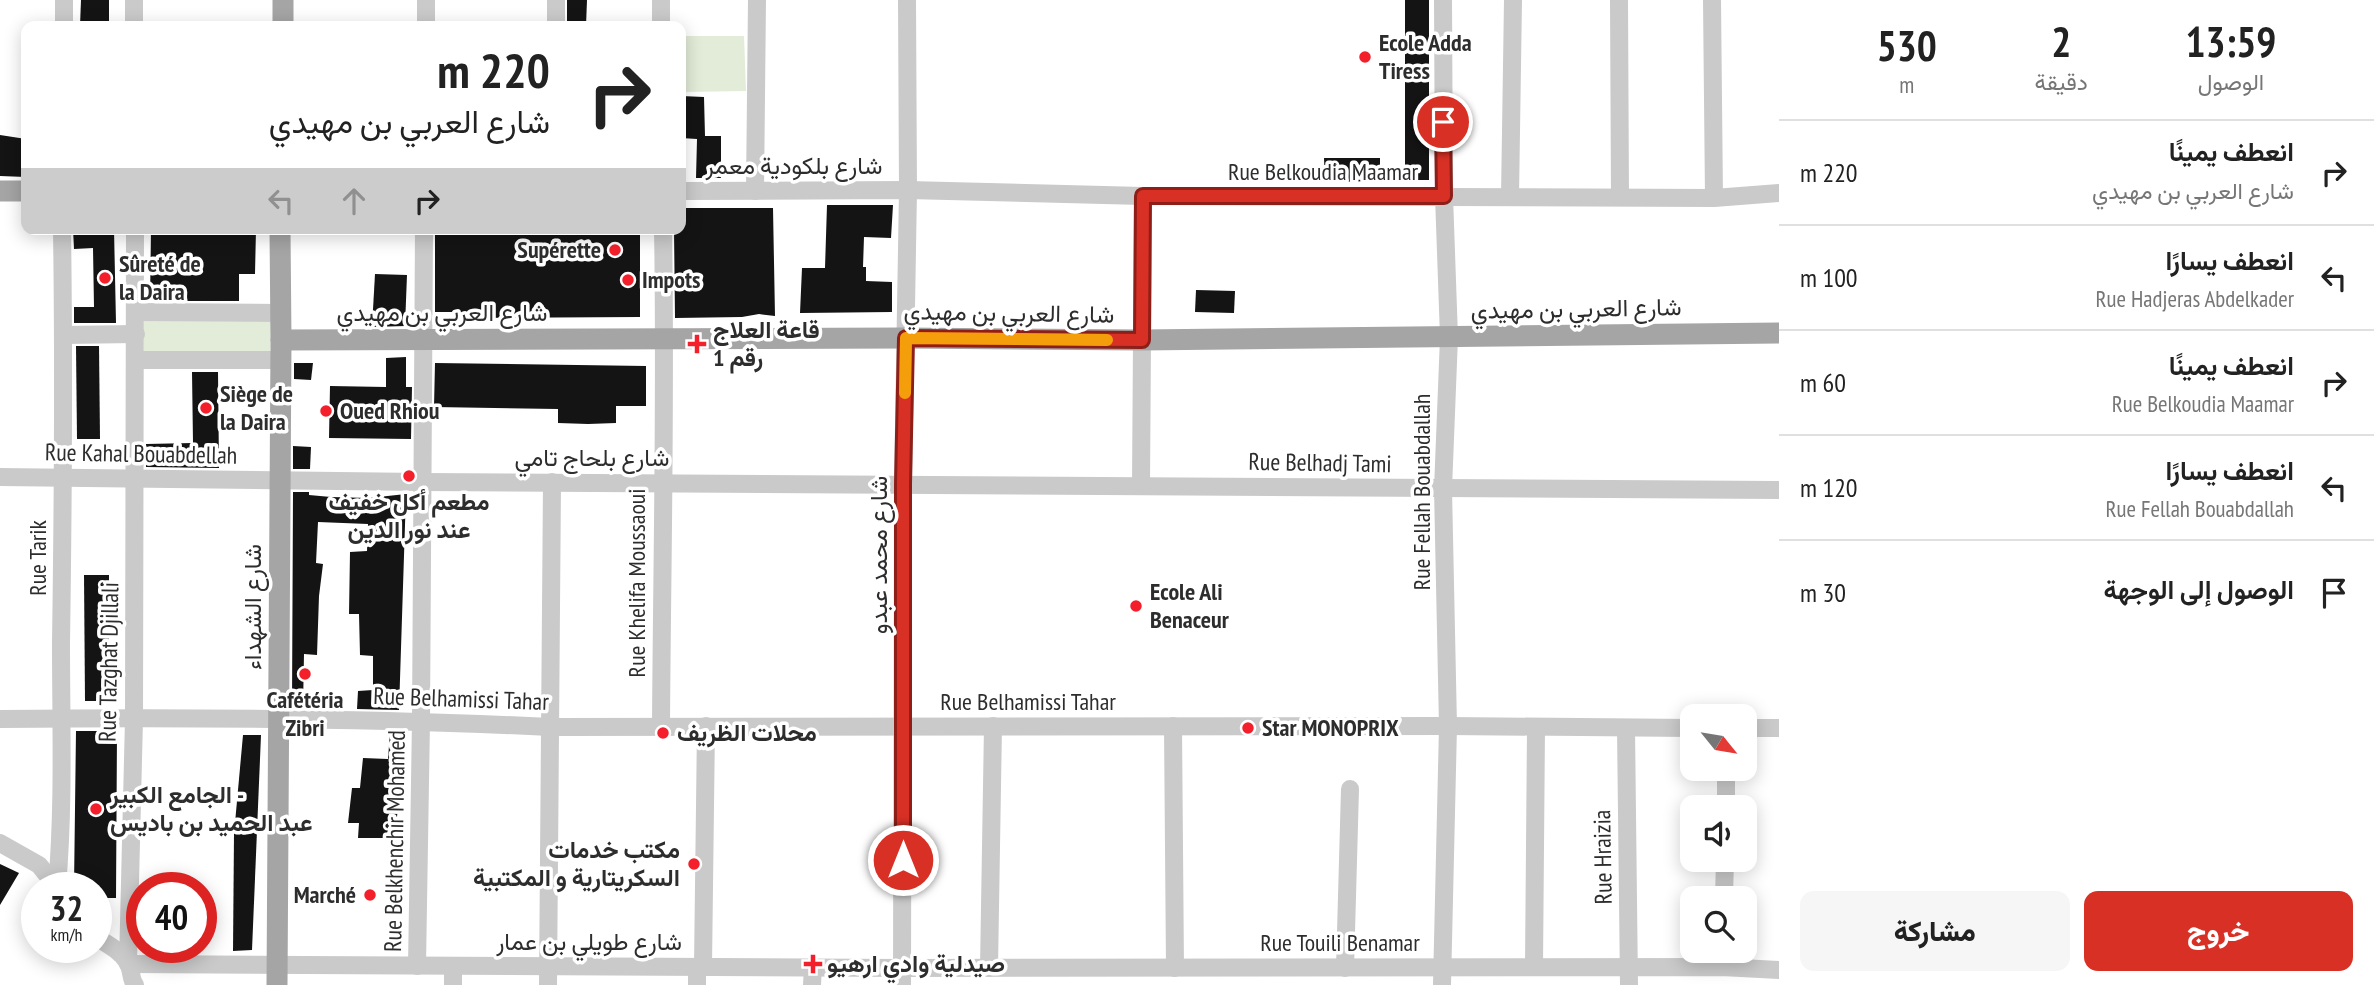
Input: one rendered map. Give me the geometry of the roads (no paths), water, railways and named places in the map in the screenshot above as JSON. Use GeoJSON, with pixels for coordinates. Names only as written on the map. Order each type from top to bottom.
{"type":"FeatureCollection","features":[{"type":"Feature","properties":{"kind":"main road"},"geometry":{"type":"LineString","coordinates":[[283,21],[284,0]]}},
{"type":"Feature","properties":{"kind":"main road"},"geometry":{"type":"LineString","coordinates":[[0,191],[21,191]]}},
{"type":"Feature","properties":{"kind":"main road","name":"شارع الشهداء"},"geometry":{"type":"LineString","coordinates":[[277,975],[280,235]]}},
{"type":"Feature","properties":{"kind":"main road","name":"شارع العربي بن مهيدي"},"geometry":{"type":"LineString","coordinates":[[281,350],[424,339],[1142,340],[1779,333]]}},
{"type":"Feature","properties":{"kind":"street"},"geometry":{"type":"LineString","coordinates":[[64,0],[64,21]]}},
{"type":"Feature","properties":{"kind":"street"},"geometry":{"type":"LineString","coordinates":[[134,0],[134,21]]}},
{"type":"Feature","properties":{"kind":"street"},"geometry":{"type":"LineString","coordinates":[[426,0],[426,21]]}},
{"type":"Feature","properties":{"kind":"street"},"geometry":{"type":"LineString","coordinates":[[556,0],[556,21]]}},
{"type":"Feature","properties":{"kind":"street"},"geometry":{"type":"LineString","coordinates":[[661,0],[661,21]]}},
{"type":"Feature","properties":{"kind":"street"},"geometry":{"type":"LineString","coordinates":[[755,191],[757,0]]}},
{"type":"Feature","properties":{"kind":"street","name":"شارع محمد عبدو"},"geometry":{"type":"LineString","coordinates":[[902,976],[907,0]]}},
{"type":"Feature","properties":{"kind":"street","name":"Rue Fellah Bouabdallah"},"geometry":{"type":"LineString","coordinates":[[1442,976],[1448,726],[1443,489],[1449,337],[1444,196],[1443,0]]}},
{"type":"Feature","properties":{"kind":"street"},"geometry":{"type":"LineString","coordinates":[[1510,197],[1513,0]]}},
{"type":"Feature","properties":{"kind":"street"},"geometry":{"type":"LineString","coordinates":[[1619,0],[1620,197]]}},
{"type":"Feature","properties":{"kind":"street"},"geometry":{"type":"LineString","coordinates":[[1712,0],[1714,198]]}},
{"type":"Feature","properties":{"kind":"street","name":"شارع بلكودية معمر"},"geometry":{"type":"LineString","coordinates":[[686,191],[908,190]]}},
{"type":"Feature","properties":{"kind":"street","name":"Rue Belkoudia Maamar"},"geometry":{"type":"LineString","coordinates":[[908,190],[1143,196],[1714,198],[1779,193]]}},
{"type":"Feature","properties":{"kind":"street"},"geometry":{"type":"LineString","coordinates":[[1141,485],[1143,196]]}},
{"type":"Feature","properties":{"kind":"street","name":"Rue Tarik"},"geometry":{"type":"LineString","coordinates":[[58,872],[64,335],[62,235]]}},
{"type":"Feature","properties":{"kind":"street","name":"Rue Tazghat Djillali"},"geometry":{"type":"LineString","coordinates":[[128,964],[134,719],[135,235]]}},
{"type":"Feature","properties":{"kind":"street","name":"Rue Belkhenchir Mohamed"},"geometry":{"type":"LineString","coordinates":[[417,966],[424,235]]}},
{"type":"Feature","properties":{"kind":"street","name":"Rue Khelifa Moussaoui"},"geometry":{"type":"LineString","coordinates":[[661,726],[665,338],[663,235]]}},
{"type":"Feature","properties":{"kind":"street"},"geometry":{"type":"LineString","coordinates":[[136,312],[281,313]]}},
{"type":"Feature","properties":{"kind":"street"},"geometry":{"type":"LineString","coordinates":[[64,335],[136,334]]}},
{"type":"Feature","properties":{"kind":"street"},"geometry":{"type":"LineString","coordinates":[[136,360],[281,350]]}},
{"type":"Feature","properties":{"kind":"street","name":"Rue Kahal Bouabdellah"},"geometry":{"type":"LineString","coordinates":[[0,477],[281,481]]}},
{"type":"Feature","properties":{"kind":"street","name":"شارع بلحاج تامي"},"geometry":{"type":"LineString","coordinates":[[281,481],[903,484]]}},
{"type":"Feature","properties":{"kind":"street"},"geometry":{"type":"LineString","coordinates":[[548,985],[552,482]]}},
{"type":"Feature","properties":{"kind":"street","name":"Rue Belhadj Tami"},"geometry":{"type":"LineString","coordinates":[[903,484],[1779,490]]}},
{"type":"Feature","properties":{"kind":"street","name":"Rue Belhamissi Tahar"},"geometry":{"type":"LineString","coordinates":[[0,719],[421,721],[550,727],[1680,728]]}},
{"type":"Feature","properties":{"kind":"street"},"geometry":{"type":"LineString","coordinates":[[699,973],[706,726]]}},
{"type":"Feature","properties":{"kind":"street"},"geometry":{"type":"LineString","coordinates":[[989,968],[993,726]]}},
{"type":"Feature","properties":{"kind":"street"},"geometry":{"type":"LineString","coordinates":[[1173,726],[1175,968]]}},
{"type":"Feature","properties":{"kind":"street"},"geometry":{"type":"LineString","coordinates":[[1534,967],[1536,727]]}},
{"type":"Feature","properties":{"kind":"street","name":"Rue Hraizia"},"geometry":{"type":"LineString","coordinates":[[1626,728],[1629,976]]}},
{"type":"Feature","properties":{"kind":"street"},"geometry":{"type":"LineString","coordinates":[[1757,728],[1779,729]]}},
{"type":"Feature","properties":{"kind":"street"},"geometry":{"type":"LineString","coordinates":[[1345,968],[1350,789]]}},
{"type":"Feature","properties":{"kind":"street"},"geometry":{"type":"LineString","coordinates":[[0,843],[39,865],[45,872]]}},
{"type":"Feature","properties":{"kind":"street"},"geometry":{"type":"LineString","coordinates":[[112,947],[128,964],[135,985]]}},
{"type":"Feature","properties":{"kind":"street","name":"Rue Touili Benamar"},"geometry":{"type":"LineString","coordinates":[[902,976],[989,968],[1345,968],[1442,976],[1534,967],[1629,976],[1701,963]]}},
{"type":"Feature","properties":{"kind":"street","name":"Rue Touili Benamar"},"geometry":{"type":"LineString","coordinates":[[1743,963],[1779,970]]}},
{"type":"Feature","properties":{"kind":"street","name":"شارع طويلي بن عمار"},"geometry":{"type":"LineString","coordinates":[[128,964],[277,975],[417,966],[548,966],[699,973],[902,976]]}},
{"type":"Feature","properties":{"kind":"street"},"geometry":{"type":"LineString","coordinates":[[453,966],[453,985]]}},
{"type":"Feature","properties":{"kind":"place","name":"Ecole Adda Tiress"},"geometry":{"type":"Point","coordinates":[1365,57]}},
{"type":"Feature","properties":{"kind":"place","name":"Supérette"},"geometry":{"type":"Point","coordinates":[615,250]}},
{"type":"Feature","properties":{"kind":"place","name":"Sûreté de la Daira"},"geometry":{"type":"Point","coordinates":[105,278]}},
{"type":"Feature","properties":{"kind":"place","name":"Impots"},"geometry":{"type":"Point","coordinates":[628,280]}},
{"type":"Feature","properties":{"kind":"place","name":"قاعة العلاج رقم 1"},"geometry":{"type":"Point","coordinates":[697,344]}},
{"type":"Feature","properties":{"kind":"place","name":"Siège de la Daira"},"geometry":{"type":"Point","coordinates":[206,408]}},
{"type":"Feature","properties":{"kind":"place","name":"Oued Rhiou"},"geometry":{"type":"Point","coordinates":[326,411]}},
{"type":"Feature","properties":{"kind":"place","name":"مطعم أكل خفيف عند نور الدين"},"geometry":{"type":"Point","coordinates":[409,476]}},
{"type":"Feature","properties":{"kind":"place","name":"Ecole Ali Benaceur"},"geometry":{"type":"Point","coordinates":[1136,606]}},
{"type":"Feature","properties":{"kind":"place","name":"Cafétéria Zibri"},"geometry":{"type":"Point","coordinates":[305,674]}},
{"type":"Feature","properties":{"kind":"place","name":"Star MONOPRIX"},"geometry":{"type":"Point","coordinates":[1248,728]}},
{"type":"Feature","properties":{"kind":"place","name":"محلات الظريف"},"geometry":{"type":"Point","coordinates":[663,733]}},
{"type":"Feature","properties":{"kind":"place","name":"الجامع الكبير - عبد الحميد بن باديس"},"geometry":{"type":"Point","coordinates":[96,809]}},
{"type":"Feature","properties":{"kind":"place","name":"مكتب خدمات السكريتارية و المكتبية"},"geometry":{"type":"Point","coordinates":[694,864]}},
{"type":"Feature","properties":{"kind":"place","name":"Marché"},"geometry":{"type":"Point","coordinates":[370,895]}},
{"type":"Feature","properties":{"kind":"place","name":"صيدلية وادي ارهيو"},"geometry":{"type":"Point","coordinates":[813,964]}}]}
